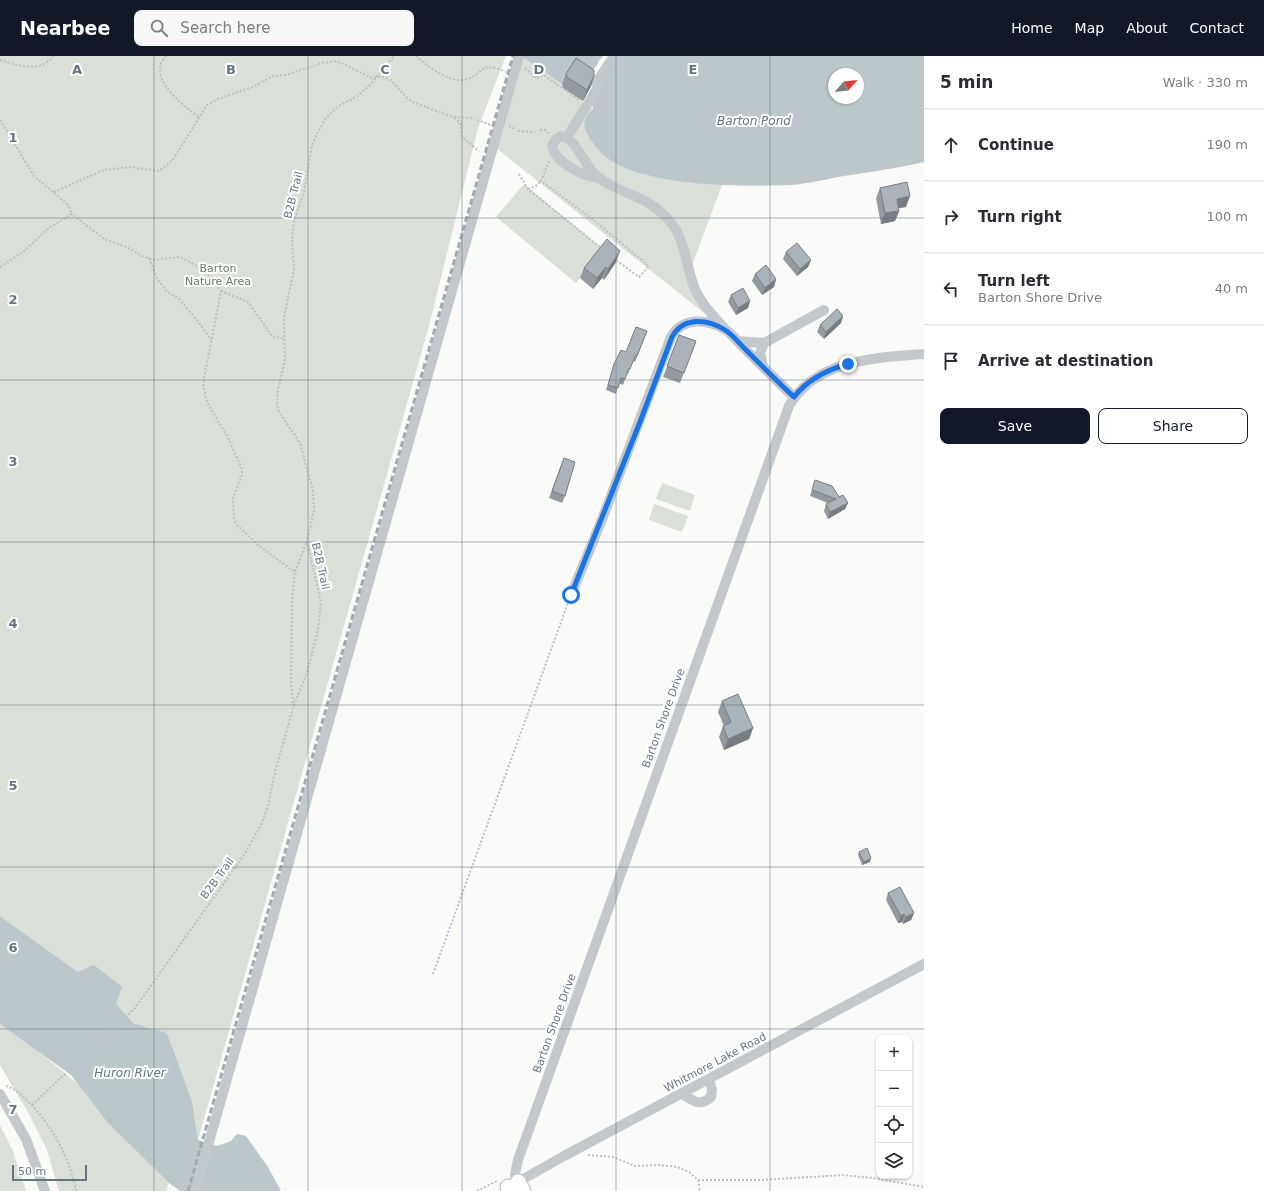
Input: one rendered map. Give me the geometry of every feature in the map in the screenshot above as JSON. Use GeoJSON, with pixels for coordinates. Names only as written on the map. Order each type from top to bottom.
{"type":"FeatureCollection","features":[{"type":"Feature","properties":{"kind":"street"},"geometry":{"type":"LineString","coordinates":[[567,138],[584,103],[599,85],[596,84],[614,56]]}},
{"type":"Feature","properties":{"kind":"street"},"geometry":{"type":"LineString","coordinates":[[195,1191],[516,73],[519,57]]}},
{"type":"Feature","properties":{"kind":"street"},"geometry":{"type":"LineString","coordinates":[[600,178],[584,162],[573,142],[562,136],[556,139],[552,146],[553,150],[560,159],[586,175],[600,178],[647,202],[667,218],[681,241],[692,280],[699,297],[727,331],[794,397]]}},
{"type":"Feature","properties":{"kind":"street"},"geometry":{"type":"LineString","coordinates":[[737,341],[764,343],[824,310]]}},
{"type":"Feature","properties":{"kind":"street"},"geometry":{"type":"LineString","coordinates":[[571,595],[605,511],[672,335],[683,325],[696,321],[711,324],[727,331]]}},
{"type":"Feature","properties":{"kind":"street"},"geometry":{"type":"LineString","coordinates":[[763,367],[760,353],[764,343]]}},
{"type":"Feature","properties":{"kind":"street","name":"Barton Shore Drive"},"geometry":{"type":"LineString","coordinates":[[515,1188],[518,1160],[766,466],[794,397],[813,378],[838,367],[874,359],[924,354]]}},
{"type":"Feature","properties":{"kind":"street","name":"Whitmore Lake Road"},"geometry":{"type":"LineString","coordinates":[[515,1188],[682,1093],[924,964]]}},
{"type":"Feature","properties":{"kind":"street"},"geometry":{"type":"LineString","coordinates":[[682,1093],[694,1103],[703,1103],[711,1097],[712,1090],[709,1079]]}},
{"type":"Feature","properties":{"kind":"street"},"geometry":{"type":"LineString","coordinates":[[0,1094],[26,1139],[45,1191]]}},
{"type":"Feature","properties":{"kind":"path"},"geometry":{"type":"LineString","coordinates":[[0,60],[27,67],[39,66],[50,60],[53,56]]}},
{"type":"Feature","properties":{"kind":"path"},"geometry":{"type":"LineString","coordinates":[[166,56],[160,64],[162,80],[177,100],[200,118]]}},
{"type":"Feature","properties":{"kind":"path","name":"B2B Trail"},"geometry":{"type":"LineString","coordinates":[[32,1105],[135,1008],[244,855],[262,823],[268,806],[275,772],[294,704],[307,673],[318,630],[321,603],[307,541],[314,511],[313,491],[300,443],[279,412],[277,402],[278,390],[285,360],[284,317],[294,270],[292,239],[294,221],[304,193],[312,145],[326,118],[340,105],[356,97],[369,86],[379,76],[394,56]]}},
{"type":"Feature","properties":{"kind":"path"},"geometry":{"type":"LineString","coordinates":[[416,56],[430,68],[454,79],[462,80],[472,77],[484,67],[490,66],[508,73],[520,73],[523,67],[536,78],[544,75]]}},
{"type":"Feature","properties":{"kind":"path"},"geometry":{"type":"LineString","coordinates":[[54,192],[104,170],[131,167],[159,171],[172,161],[207,105],[218,99],[253,87],[273,76],[286,75],[322,63],[337,61],[372,78],[379,76],[393,81],[408,100],[453,117],[460,122],[462,137],[479,151]]}},
{"type":"Feature","properties":{"kind":"path"},"geometry":{"type":"LineString","coordinates":[[541,73],[584,103]]}},
{"type":"Feature","properties":{"kind":"path"},"geometry":{"type":"LineString","coordinates":[[453,117],[474,118]]}},
{"type":"Feature","properties":{"kind":"path"},"geometry":{"type":"LineString","coordinates":[[0,120],[34,176],[68,205],[72,214],[104,239],[127,247],[154,260],[178,257],[184,259],[215,281],[221,291],[248,302],[272,336],[285,339]]}},
{"type":"Feature","properties":{"kind":"path"},"geometry":{"type":"LineString","coordinates":[[518,131],[535,132]]}},
{"type":"Feature","properties":{"kind":"path"},"geometry":{"type":"LineString","coordinates":[[528,189],[539,184],[553,150]]}},
{"type":"Feature","properties":{"kind":"path"},"geometry":{"type":"LineString","coordinates":[[519,174],[528,189],[607,253]]}},
{"type":"Feature","properties":{"kind":"path"},"geometry":{"type":"LineString","coordinates":[[541,180],[591,218],[649,266],[639,276],[613,258]]}},
{"type":"Feature","properties":{"kind":"path"},"geometry":{"type":"LineString","coordinates":[[0,267],[23,252],[50,227],[72,214]]}},
{"type":"Feature","properties":{"kind":"path"},"geometry":{"type":"LineString","coordinates":[[149,258],[157,278],[167,292],[179,299],[197,320],[211,341]]}},
{"type":"Feature","properties":{"kind":"path"},"geometry":{"type":"LineString","coordinates":[[221,291],[203,384],[207,402],[228,438],[242,469],[242,475],[233,498],[234,519],[237,525],[259,546],[295,572]]}},
{"type":"Feature","properties":{"kind":"path"},"geometry":{"type":"LineString","coordinates":[[294,704],[291,681],[292,600],[295,572],[307,541]]}},
{"type":"Feature","properties":{"kind":"path"},"geometry":{"type":"LineString","coordinates":[[433,974],[571,595]]}},
{"type":"Feature","properties":{"kind":"path"},"geometry":{"type":"LineString","coordinates":[[0,1085],[14,1088],[32,1105],[61,1146],[72,1174],[76,1191]]}},
{"type":"Feature","properties":{"kind":"path"},"geometry":{"type":"LineString","coordinates":[[583,1155],[614,1157],[635,1166],[661,1165],[677,1167],[689,1172],[698,1180],[700,1191]]}},
{"type":"Feature","properties":{"kind":"path"},"geometry":{"type":"LineString","coordinates":[[698,1180],[760,1180],[843,1175],[873,1178],[924,1187]]}},
{"type":"Feature","properties":{"kind":"green space","name":"Barton Nature Area"},"geometry":{"type":"Polygon","coordinates":[[[0,56],[506,56],[478,128],[429,326],[198,1140],[192,1101],[167,1033],[133,1023],[115,1004],[78,972],[0,916],[0,56]]]}},
{"type":"Feature","properties":{"kind":"green space"},"geometry":{"type":"Polygon","coordinates":[[[521,56],[562,84],[563,88],[587,103],[593,104],[592,110],[585,120],[592,139],[604,154],[620,165],[640,173],[661,178],[722,185],[690,271],[692,280],[727,331],[496,148],[521,56]]]}},
{"type":"Feature","properties":{"kind":"green space"},"geometry":{"type":"Polygon","coordinates":[[[524,184],[603,249],[576,283],[496,217],[524,184]]]}},
{"type":"Feature","properties":{"kind":"green space"},"geometry":{"type":"Polygon","coordinates":[[[662,483],[695,495],[690,511],[656,499],[662,483]]]}},
{"type":"Feature","properties":{"kind":"green space"},"geometry":{"type":"Polygon","coordinates":[[[654,504],[688,516],[682,532],[649,520],[654,504]]]}},
{"type":"Feature","properties":{"kind":"green space"},"geometry":{"type":"Polygon","coordinates":[[[0,1024],[32,1046],[78,1084],[107,1122],[169,1183],[166,1191],[59,1191],[47,1150],[30,1116],[0,1065],[0,1024]]]}},
{"type":"Feature","properties":{"kind":"green space"},"geometry":{"type":"Polygon","coordinates":[[[0,1125],[13,1151],[26,1191],[0,1191],[0,1125]]]}},
{"type":"Feature","properties":{"kind":"water"},"geometry":{"type":"Polygon","coordinates":[[[521,56],[603,56],[599,61],[597,60],[599,62],[594,69],[572,68],[562,84],[521,56]]]}},
{"type":"Feature","properties":{"kind":"water","name":"Barton Pond"},"geometry":{"type":"Polygon","coordinates":[[[614,56],[924,56],[924,162],[810,183],[790,185],[716,185],[658,178],[632,171],[611,160],[596,147],[588,135],[584,124],[593,108],[593,104],[614,56]]]}},
{"type":"Feature","properties":{"kind":"water","name":"Huron River"},"geometry":{"type":"Polygon","coordinates":[[[0,916],[78,972],[94,965],[122,987],[116,1004],[133,1023],[167,1033],[192,1101],[198,1140],[217,1146],[231,1141],[237,1134],[246,1136],[268,1167],[281,1191],[180,1191],[169,1183],[107,1122],[71,1075],[0,1024],[0,916]]]}},
{"type":"Feature","properties":{"kind":"building"},"geometry":{"type":"Polygon","coordinates":[[[576,58],[594,70],[594,76],[587,90],[567,77],[566,74],[576,58]]]}},
{"type":"Feature","properties":{"kind":"building"},"geometry":{"type":"Polygon","coordinates":[[[907,182],[910,196],[897,199],[899,211],[885,213],[880,188],[907,182]]]}},
{"type":"Feature","properties":{"kind":"building"},"geometry":{"type":"Polygon","coordinates":[[[607,239],[620,251],[608,269],[606,267],[597,278],[584,268],[607,239]]]}},
{"type":"Feature","properties":{"kind":"building"},"geometry":{"type":"Polygon","coordinates":[[[797,243],[811,260],[800,269],[786,252],[797,243]]]}},
{"type":"Feature","properties":{"kind":"building"},"geometry":{"type":"Polygon","coordinates":[[[766,265],[776,279],[765,288],[755,274],[766,265]]]}},
{"type":"Feature","properties":{"kind":"building"},"geometry":{"type":"Polygon","coordinates":[[[743,288],[750,301],[738,308],[731,295],[743,288]]]}},
{"type":"Feature","properties":{"kind":"building"},"geometry":{"type":"Polygon","coordinates":[[[837,309],[843,316],[826,332],[820,325],[837,309]]]}},
{"type":"Feature","properties":{"kind":"building"},"geometry":{"type":"Polygon","coordinates":[[[636,327],[647,331],[637,356],[635,356],[625,379],[621,378],[618,388],[608,385],[614,364],[621,350],[626,352],[636,327]]]}},
{"type":"Feature","properties":{"kind":"building"},"geometry":{"type":"Polygon","coordinates":[[[679,335],[696,341],[684,373],[667,366],[679,335]]]}},
{"type":"Feature","properties":{"kind":"building"},"geometry":{"type":"Polygon","coordinates":[[[564,458],[575,462],[565,496],[552,491],[564,458]]]}},
{"type":"Feature","properties":{"kind":"building"},"geometry":{"type":"Polygon","coordinates":[[[815,480],[832,486],[839,497],[843,495],[848,503],[830,512],[826,504],[836,499],[812,490],[815,480]]]}},
{"type":"Feature","properties":{"kind":"building"},"geometry":{"type":"Polygon","coordinates":[[[738,694],[753,728],[728,739],[723,726],[731,722],[722,701],[738,694]]]}},
{"type":"Feature","properties":{"kind":"building"},"geometry":{"type":"Polygon","coordinates":[[[867,848],[871,858],[864,862],[859,852],[867,848]]]}},
{"type":"Feature","properties":{"kind":"building"},"geometry":{"type":"Polygon","coordinates":[[[900,887],[914,913],[906,917],[904,914],[901,916],[888,893],[900,887]]]}},
{"type":"Feature","properties":{"kind":"railway"},"geometry":{"type":"LineString","coordinates":[[188,1191],[513,56]]}},
{"type":"Feature","properties":{"kind":"route"},"geometry":{"type":"LineString","coordinates":[[571,595],[603,517],[674,332],[679,327],[686,323],[696,321],[711,324],[727,331],[794,397],[806,384],[819,374],[848,364]]}}]}
